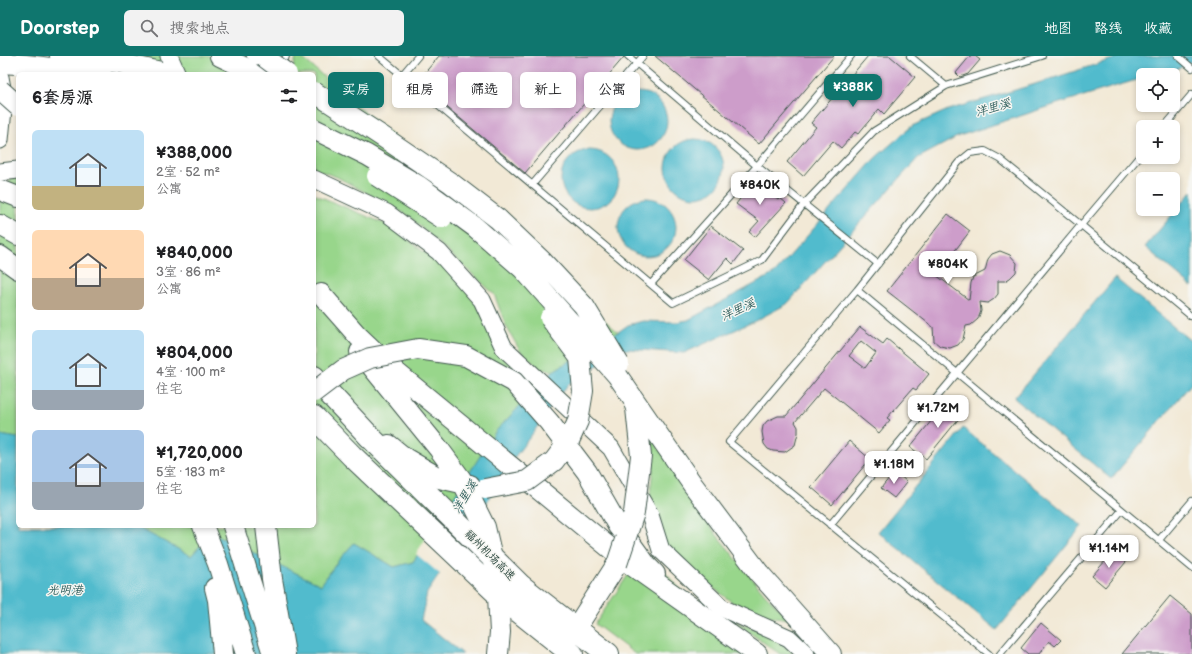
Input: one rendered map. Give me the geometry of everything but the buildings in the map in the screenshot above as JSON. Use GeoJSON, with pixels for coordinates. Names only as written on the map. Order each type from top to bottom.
{"type":"FeatureCollection","features":[{"type":"Feature","properties":{"kind":"highway"},"geometry":{"type":"LineString","coordinates":[[61,56],[69,72]]}},
{"type":"Feature","properties":{"kind":"highway"},"geometry":{"type":"LineString","coordinates":[[72,56],[119,63],[162,72]]}},
{"type":"Feature","properties":{"kind":"highway"},"geometry":{"type":"LineString","coordinates":[[87,56],[96,72]]}},
{"type":"Feature","properties":{"kind":"highway"},"geometry":{"type":"LineString","coordinates":[[220,56],[254,72]]}},
{"type":"Feature","properties":{"kind":"highway"},"geometry":{"type":"LineString","coordinates":[[263,56],[281,72]]}},
{"type":"Feature","properties":{"kind":"highway"},"geometry":{"type":"LineString","coordinates":[[0,63],[84,72]]}},
{"type":"Feature","properties":{"kind":"highway"},"geometry":{"type":"LineString","coordinates":[[316,93],[383,137],[451,184],[498,219],[574,294],[584,306],[618,361],[636,408],[641,456],[634,513],[617,564],[560,654]]}},
{"type":"Feature","properties":{"kind":"highway"},"geometry":{"type":"LineString","coordinates":[[316,102],[383,137]]}},
{"type":"Feature","properties":{"kind":"highway"},"geometry":{"type":"LineString","coordinates":[[316,130],[367,155],[419,186],[475,227],[523,269],[617,375],[693,485],[759,573],[830,654]]}},
{"type":"Feature","properties":{"kind":"highway"},"geometry":{"type":"LineString","coordinates":[[316,142],[344,154],[466,234],[521,283],[559,328],[580,358],[583,391],[578,421],[569,441],[554,461],[527,481],[486,488],[439,478],[405,458],[344,408]]}},
{"type":"Feature","properties":{"kind":"highway"},"geometry":{"type":"LineString","coordinates":[[0,190],[16,196]]}},
{"type":"Feature","properties":{"kind":"highway"},"geometry":{"type":"LineString","coordinates":[[0,225],[16,234]]}},
{"type":"Feature","properties":{"kind":"highway"},"geometry":{"type":"LineString","coordinates":[[0,256],[16,268]]}},
{"type":"Feature","properties":{"kind":"highway"},"geometry":{"type":"LineString","coordinates":[[318,288],[358,336],[397,373],[627,562],[757,654]]}},
{"type":"Feature","properties":{"kind":"highway"},"geometry":{"type":"LineString","coordinates":[[318,288],[364,357],[439,449],[461,479],[485,527],[497,579],[500,632],[498,654]]}},
{"type":"Feature","properties":{"kind":"highway"},"geometry":{"type":"LineString","coordinates":[[316,390],[343,370],[370,358],[418,349],[466,356],[514,382],[549,422],[587,472],[618,526],[647,566],[672,592],[696,612]]}},
{"type":"Feature","properties":{"kind":"highway","name":"福州机场高速"},"geometry":{"type":"LineString","coordinates":[[316,379],[376,442],[521,586],[608,654]]}},
{"type":"Feature","properties":{"kind":"highway","name":"福州机场高速"},"geometry":{"type":"LineString","coordinates":[[316,419],[352,456],[502,598],[572,654]]}},
{"type":"Feature","properties":{"kind":"highway"},"geometry":{"type":"LineString","coordinates":[[202,528],[218,600],[223,654]]}},
{"type":"Feature","properties":{"kind":"highway"},"geometry":{"type":"LineString","coordinates":[[203,528],[218,564],[246,654]]}},
{"type":"Feature","properties":{"kind":"highway"},"geometry":{"type":"LineString","coordinates":[[234,528],[273,654]]}},
{"type":"Feature","properties":{"kind":"highway"},"geometry":{"type":"LineString","coordinates":[[238,528],[251,580]]}},
{"type":"Feature","properties":{"kind":"highway"},"geometry":{"type":"LineString","coordinates":[[266,528],[272,579],[285,654]]}},
{"type":"Feature","properties":{"kind":"main road"},"geometry":{"type":"LineString","coordinates":[[169,56],[176,72]]}},
{"type":"Feature","properties":{"kind":"main road"},"geometry":{"type":"LineString","coordinates":[[0,77],[10,99],[0,140]]}},
{"type":"Feature","properties":{"kind":"main road"},"geometry":{"type":"LineString","coordinates":[[0,172],[16,170]]}},
{"type":"Feature","properties":{"kind":"main road"},"geometry":{"type":"LineString","coordinates":[[316,180],[387,213],[439,252],[482,300],[504,348],[611,448],[650,515],[661,550],[722,608],[789,638],[806,654]]}},
{"type":"Feature","properties":{"kind":"lane"},"geometry":{"type":"LineString","coordinates":[[250,56],[270,69],[278,72]]}},
{"type":"Feature","properties":{"kind":"lane"},"geometry":{"type":"LineString","coordinates":[[283,72],[286,56]]}},
{"type":"Feature","properties":{"kind":"lane"},"geometry":{"type":"LineString","coordinates":[[379,56],[398,72]]}},
{"type":"Feature","properties":{"kind":"lane"},"geometry":{"type":"LineString","coordinates":[[405,72],[418,56]]}},
{"type":"Feature","properties":{"kind":"lane"},"geometry":{"type":"LineString","coordinates":[[628,56],[758,166],[878,264]]}},
{"type":"Feature","properties":{"kind":"lane"},"geometry":{"type":"LineString","coordinates":[[532,185],[643,56]]}},
{"type":"Feature","properties":{"kind":"lane"},"geometry":{"type":"LineString","coordinates":[[651,284],[758,166],[851,56]]}},
{"type":"Feature","properties":{"kind":"lane"},"geometry":{"type":"LineString","coordinates":[[910,56],[946,86]]}},
{"type":"Feature","properties":{"kind":"lane"},"geometry":{"type":"LineString","coordinates":[[441,108],[672,303],[762,260],[804,204],[874,131],[946,86],[1042,56]]}},
{"type":"Feature","properties":{"kind":"lane"},"geometry":{"type":"LineString","coordinates":[[1178,56],[1191,66]]}},
{"type":"Feature","properties":{"kind":"lane"},"geometry":{"type":"LineString","coordinates":[[1170,120],[1192,94]]}},
{"type":"Feature","properties":{"kind":"lane"},"geometry":{"type":"LineString","coordinates":[[989,654],[729,442],[857,290],[959,162],[970,153],[985,151],[1000,159],[1192,317]]}},
{"type":"Feature","properties":{"kind":"lane"},"geometry":{"type":"LineString","coordinates":[[830,524],[1136,160]]}},
{"type":"Feature","properties":{"kind":"lane"},"geometry":{"type":"LineString","coordinates":[[857,290],[1192,568]]}},
{"type":"Feature","properties":{"kind":"lane"},"geometry":{"type":"LineString","coordinates":[[1159,540],[1192,501]]}},
{"type":"Feature","properties":{"kind":"lane"},"geometry":{"type":"LineString","coordinates":[[1000,654],[1122,510]]}},
{"type":"Feature","properties":{"kind":"green space"},"geometry":{"type":"Polygon","coordinates":[[[27,56],[224,56],[243,72],[33,72],[27,56]]]}},
{"type":"Feature","properties":{"kind":"green space"},"geometry":{"type":"Polygon","coordinates":[[[296,56],[300,56],[328,80],[328,108],[360,108],[618,332],[553,371],[540,369],[520,351],[506,326],[494,294],[409,216],[337,177],[316,170],[316,72],[293,72],[296,56]]]}},
{"type":"Feature","properties":{"kind":"green space"},"geometry":{"type":"Polygon","coordinates":[[[12,177],[16,177],[16,438],[0,435],[0,197],[12,177]]]}},
{"type":"Feature","properties":{"kind":"green space"},"geometry":{"type":"Polygon","coordinates":[[[316,195],[390,226],[457,277],[536,389],[496,431],[413,562],[394,567],[354,543],[338,561],[321,585],[212,533],[191,556],[139,528],[316,528],[316,195]]]}},
{"type":"Feature","properties":{"kind":"green space"},"geometry":{"type":"Polygon","coordinates":[[[649,433],[716,534],[764,593],[789,619],[768,616],[733,603],[700,578],[664,543],[648,509],[653,470],[649,433]]]}},
{"type":"Feature","properties":{"kind":"green space"},"geometry":{"type":"Polygon","coordinates":[[[651,557],[716,629],[752,654],[635,654],[595,624],[630,572],[651,557]]]}},
{"type":"Feature","properties":{"kind":"green space"},"geometry":{"type":"Polygon","coordinates":[[[733,621],[772,635],[794,654],[780,654],[733,621]]]}},
{"type":"Feature","properties":{"kind":"water","name":"光明港"},"geometry":{"type":"Polygon","coordinates":[[[1122,56],[1192,56],[1192,61],[1179,68],[1136,68],[1136,80],[959,136],[918,158],[787,304],[755,321],[684,353],[627,349],[619,351],[567,386],[507,467],[483,509],[427,593],[421,620],[463,654],[0,654],[0,435],[16,438],[16,528],[139,528],[191,556],[212,533],[321,585],[338,561],[354,543],[394,567],[413,562],[496,431],[553,371],[628,325],[643,321],[677,322],[688,320],[775,273],[875,158],[912,126],[948,110],[1122,56]]]}},
{"type":"Feature","properties":{"kind":"water"},"geometry":{"type":"Polygon","coordinates":[[[640,92],[649,94],[659,100],[667,115],[667,127],[659,142],[644,150],[632,150],[617,142],[609,127],[609,115],[612,108],[640,108],[640,92]]]}},
{"type":"Feature","properties":{"kind":"water"},"geometry":{"type":"Polygon","coordinates":[[[689,139],[701,139],[716,147],[724,162],[724,174],[716,189],[701,197],[689,197],[674,189],[666,174],[666,162],[674,147],[689,139]]]}},
{"type":"Feature","properties":{"kind":"water"},"geometry":{"type":"Polygon","coordinates":[[[584,150],[596,150],[611,158],[619,173],[619,185],[611,200],[596,208],[584,208],[569,200],[561,185],[561,173],[569,158],[584,150]]]}},
{"type":"Feature","properties":{"kind":"water"},"geometry":{"type":"Polygon","coordinates":[[[1192,191],[1192,287],[1145,247],[1171,216],[1180,216],[1180,205],[1192,191]]]}},
{"type":"Feature","properties":{"kind":"water"},"geometry":{"type":"Polygon","coordinates":[[[641,198],[653,198],[668,206],[676,221],[676,233],[668,248],[653,256],[641,256],[626,248],[618,233],[618,221],[626,206],[641,198]]]}},
{"type":"Feature","properties":{"kind":"water"},"geometry":{"type":"Polygon","coordinates":[[[1115,278],[1192,342],[1192,383],[1111,479],[1014,398],[1115,278]]]}},
{"type":"Feature","properties":{"kind":"water"},"geometry":{"type":"Polygon","coordinates":[[[963,428],[1082,526],[997,630],[878,532],[963,428]]]}},
{"type":"Feature","properties":{"kind":"pier"},"geometry":{"type":"Polygon","coordinates":[[[450,500],[475,524],[441,575],[416,554],[450,500]]]}},
{"type":"Feature","properties":{"kind":"water label","name":"洋里溪"},"geometry":{"type":"Point","coordinates":[993,108]}},
{"type":"Feature","properties":{"kind":"water label","name":"洋里溪"},"geometry":{"type":"Point","coordinates":[738,310]}},
{"type":"Feature","properties":{"kind":"water label","name":"洋里溪"},"geometry":{"type":"Point","coordinates":[465,497]}}]}
